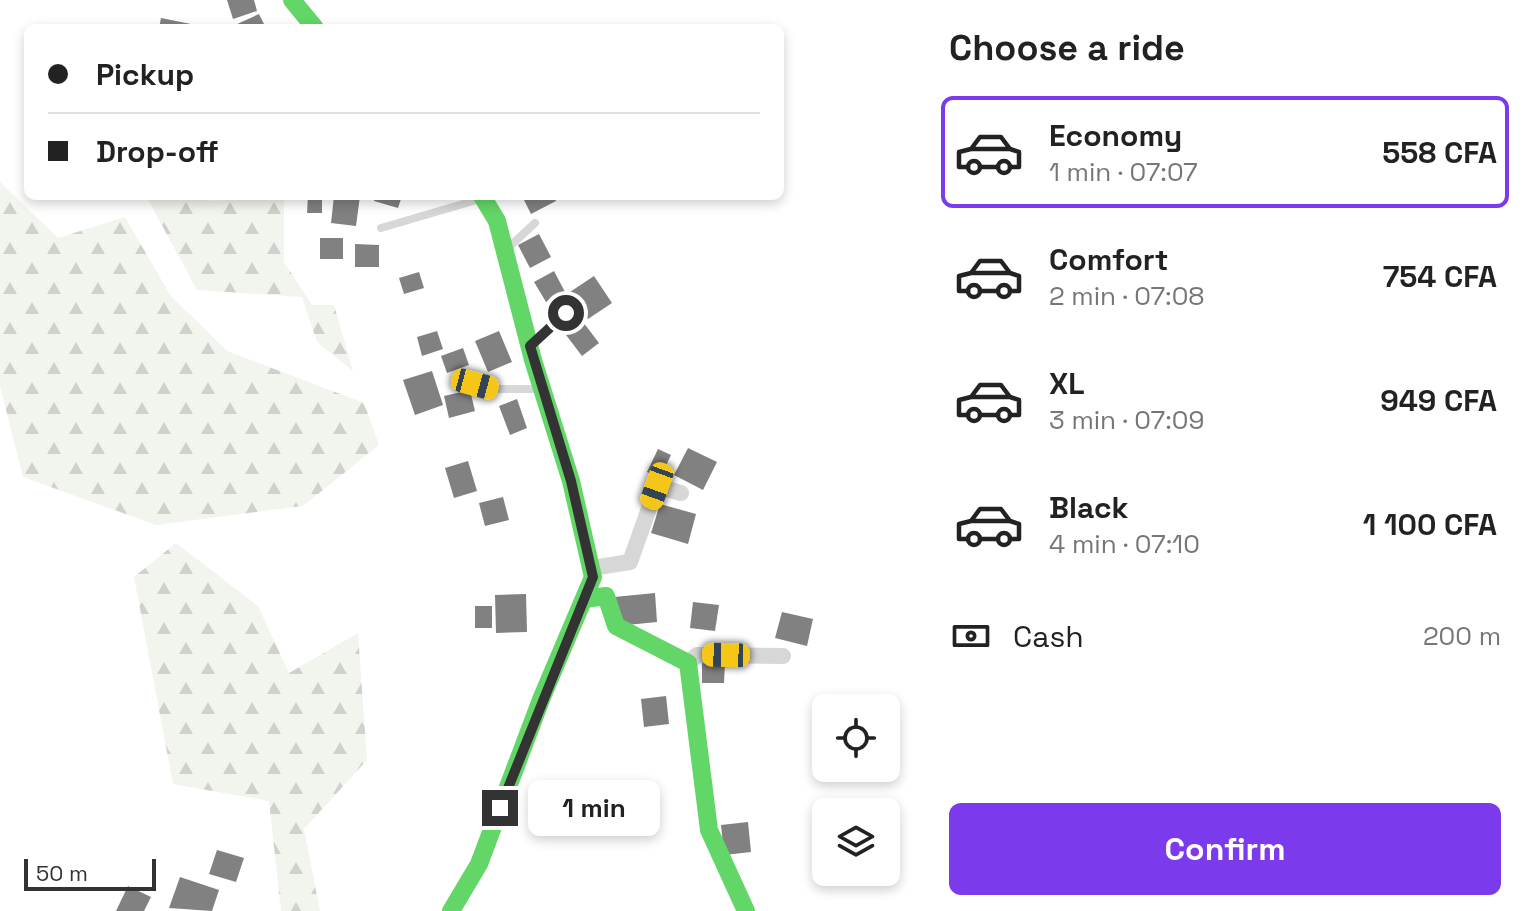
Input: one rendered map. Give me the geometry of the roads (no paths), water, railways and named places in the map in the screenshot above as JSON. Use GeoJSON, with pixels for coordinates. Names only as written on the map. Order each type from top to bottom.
{"type":"FeatureCollection","features":[{"type":"Feature","properties":{"kind":"street"},"geometry":{"type":"LineString","coordinates":[[292,0],[312,24]]}},
{"type":"Feature","properties":{"kind":"street"},"geometry":{"type":"LineString","coordinates":[[451,911],[479,864],[542,697],[593,577],[571,481],[542,389],[497,221],[485,200]]}},
{"type":"Feature","properties":{"kind":"street"},"geometry":{"type":"LineString","coordinates":[[592,568],[630,562],[657,486],[681,493]]}},
{"type":"Feature","properties":{"kind":"street"},"geometry":{"type":"LineString","coordinates":[[585,599],[606,596],[616,626],[688,663]]}},
{"type":"Feature","properties":{"kind":"street"},"geometry":{"type":"LineString","coordinates":[[688,663],[697,655],[783,656]]}},
{"type":"Feature","properties":{"kind":"street"},"geometry":{"type":"LineString","coordinates":[[688,663],[709,830],[746,911]]}},
{"type":"Feature","properties":{"kind":"lane"},"geometry":{"type":"LineString","coordinates":[[381,228],[473,200]]}},
{"type":"Feature","properties":{"kind":"lane"},"geometry":{"type":"LineString","coordinates":[[505,251],[535,223]]}},
{"type":"Feature","properties":{"kind":"lane"},"geometry":{"type":"LineString","coordinates":[[530,346],[566,313]]}},
{"type":"Feature","properties":{"kind":"lane"},"geometry":{"type":"LineString","coordinates":[[458,380],[492,389],[542,389]]}}]}
